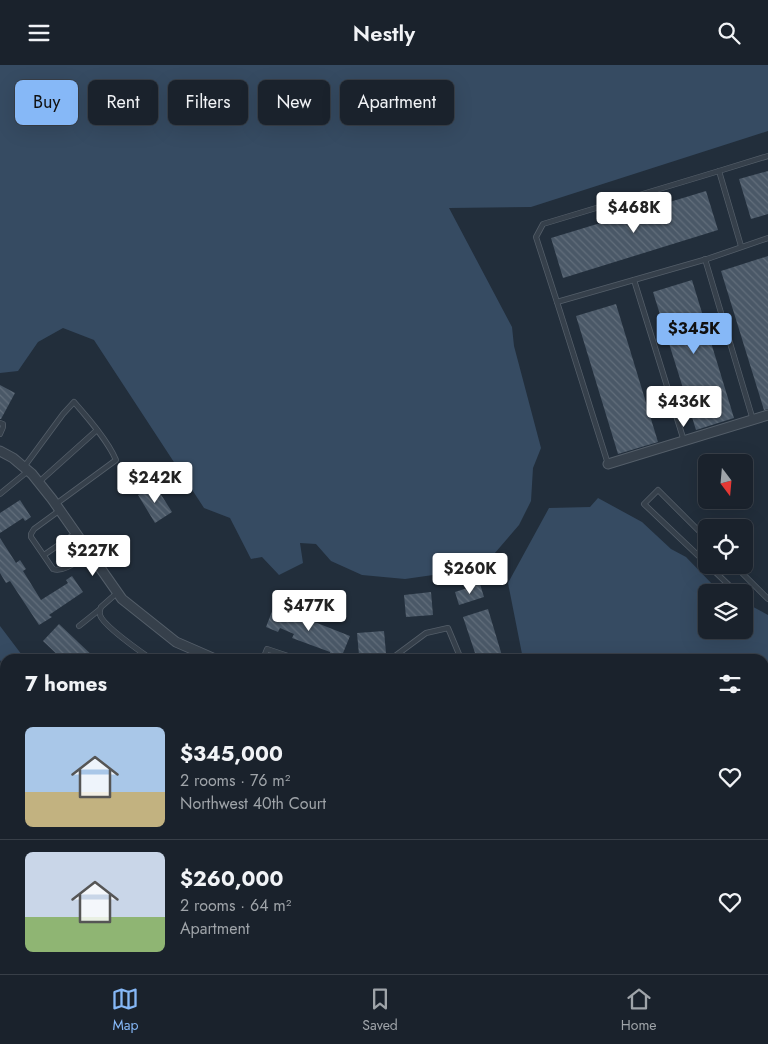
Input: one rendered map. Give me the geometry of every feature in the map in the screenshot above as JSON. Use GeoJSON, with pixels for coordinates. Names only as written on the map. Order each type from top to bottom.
{"type":"FeatureCollection","features":[{"type":"Feature","properties":{"kind":"street"},"geometry":{"type":"LineString","coordinates":[[608,464],[768,415]]}},
{"type":"Feature","properties":{"kind":"street"},"geometry":{"type":"LineString","coordinates":[[0,452],[13,458],[39,482],[122,599],[176,642],[204,654]]}},
{"type":"Feature","properties":{"kind":"lane"},"geometry":{"type":"LineString","coordinates":[[608,464],[536,237],[543,224],[768,156]]}},
{"type":"Feature","properties":{"kind":"lane"},"geometry":{"type":"LineString","coordinates":[[719,171],[741,246]]}},
{"type":"Feature","properties":{"kind":"lane"},"geometry":{"type":"LineString","coordinates":[[557,302],[705,259],[768,238]]}},
{"type":"Feature","properties":{"kind":"lane"},"geometry":{"type":"LineString","coordinates":[[705,259],[753,420]]}},
{"type":"Feature","properties":{"kind":"lane"},"geometry":{"type":"LineString","coordinates":[[634,280],[684,441]]}},
{"type":"Feature","properties":{"kind":"lane"},"geometry":{"type":"LineString","coordinates":[[0,494],[26,469],[58,420],[74,402],[86,416],[116,460],[58,507],[34,529],[31,537],[53,569],[60,571],[90,552]]}},
{"type":"Feature","properties":{"kind":"lane"},"geometry":{"type":"LineString","coordinates":[[0,423],[3,424],[3,427],[0,434]]}},
{"type":"Feature","properties":{"kind":"lane"},"geometry":{"type":"LineString","coordinates":[[39,482],[96,430]]}},
{"type":"Feature","properties":{"kind":"lane"},"geometry":{"type":"LineString","coordinates":[[698,530],[658,490],[644,504],[698,555]]}},
{"type":"Feature","properties":{"kind":"lane"},"geometry":{"type":"LineString","coordinates":[[44,555],[76,533]]}},
{"type":"Feature","properties":{"kind":"lane"},"geometry":{"type":"LineString","coordinates":[[717,574],[728,584]]}},
{"type":"Feature","properties":{"kind":"lane"},"geometry":{"type":"LineString","coordinates":[[743,574],[768,599]]}},
{"type":"Feature","properties":{"kind":"lane"},"geometry":{"type":"LineString","coordinates":[[79,626],[118,592]]}},
{"type":"Feature","properties":{"kind":"lane"},"geometry":{"type":"LineString","coordinates":[[99,610],[100,617],[120,636],[144,654]]}},
{"type":"Feature","properties":{"kind":"lane"},"geometry":{"type":"LineString","coordinates":[[398,654],[426,633],[448,628],[459,654]]}},
{"type":"Feature","properties":{"kind":"lane"},"geometry":{"type":"LineString","coordinates":[[264,654],[267,649],[282,654]]}},
{"type":"Feature","properties":{"kind":"water"},"geometry":{"type":"Polygon","coordinates":[[[0,65],[768,65],[768,131],[531,207],[449,208],[512,327],[514,346],[541,448],[533,468],[531,501],[519,525],[482,568],[405,579],[362,575],[331,561],[316,544],[300,543],[303,563],[279,575],[262,557],[251,559],[230,518],[204,508],[94,340],[63,328],[38,342],[18,371],[0,373],[0,65]]]}},
{"type":"Feature","properties":{"kind":"water"},"geometry":{"type":"Polygon","coordinates":[[[598,498],[642,522],[671,549],[686,557],[698,569],[698,574],[702,574],[712,584],[698,584],[698,639],[753,639],[753,607],[768,615],[768,654],[522,654],[508,583],[549,508],[590,507],[598,498]]]}},
{"type":"Feature","properties":{"kind":"water"},"geometry":{"type":"Polygon","coordinates":[[[0,626],[21,654],[0,654],[0,626]]]}},
{"type":"Feature","properties":{"kind":"building"},"geometry":{"type":"Polygon","coordinates":[[[768,171],[768,214],[751,219],[739,179],[768,171]]]}},
{"type":"Feature","properties":{"kind":"building"},"geometry":{"type":"Polygon","coordinates":[[[706,191],[718,230],[563,278],[551,238],[706,191]]]}},
{"type":"Feature","properties":{"kind":"building"},"geometry":{"type":"Polygon","coordinates":[[[768,256],[768,409],[764,410],[721,271],[768,256]]]}},
{"type":"Feature","properties":{"kind":"building"},"geometry":{"type":"Polygon","coordinates":[[[692,280],[734,418],[696,430],[653,292],[692,280]]]}},
{"type":"Feature","properties":{"kind":"building"},"geometry":{"type":"Polygon","coordinates":[[[616,304],[658,442],[618,454],[576,316],[616,304]]]}},
{"type":"Feature","properties":{"kind":"building"},"geometry":{"type":"Polygon","coordinates":[[[0,385],[15,393],[1,419],[0,419],[0,385]]]}},
{"type":"Feature","properties":{"kind":"building"},"geometry":{"type":"Polygon","coordinates":[[[155,485],[172,512],[155,523],[138,495],[155,485]]]}},
{"type":"Feature","properties":{"kind":"building"},"geometry":{"type":"Polygon","coordinates":[[[20,500],[31,517],[25,521],[23,518],[0,533],[0,513],[20,500]]]}},
{"type":"Feature","properties":{"kind":"building"},"geometry":{"type":"Polygon","coordinates":[[[0,538],[16,563],[20,560],[26,569],[23,571],[41,600],[68,583],[66,580],[72,576],[83,592],[49,615],[52,617],[39,625],[10,581],[6,583],[0,573],[0,538]]]}},
{"type":"Feature","properties":{"kind":"building"},"geometry":{"type":"Polygon","coordinates":[[[480,584],[484,597],[459,605],[455,592],[480,584]]]}},
{"type":"Feature","properties":{"kind":"building"},"geometry":{"type":"Polygon","coordinates":[[[431,592],[433,615],[406,617],[404,595],[431,592]]]}},
{"type":"Feature","properties":{"kind":"building"},"geometry":{"type":"Polygon","coordinates":[[[274,606],[350,636],[343,654],[330,654],[330,652],[292,638],[294,634],[280,628],[278,632],[266,627],[274,606]]]}},
{"type":"Feature","properties":{"kind":"building"},"geometry":{"type":"Polygon","coordinates":[[[488,609],[502,654],[475,654],[463,617],[488,609]]]}},
{"type":"Feature","properties":{"kind":"building"},"geometry":{"type":"Polygon","coordinates":[[[59,624],[91,654],[57,654],[43,641],[59,624]]]}},
{"type":"Feature","properties":{"kind":"building"},"geometry":{"type":"Polygon","coordinates":[[[384,631],[386,653],[359,654],[357,633],[384,631]]]}}]}
